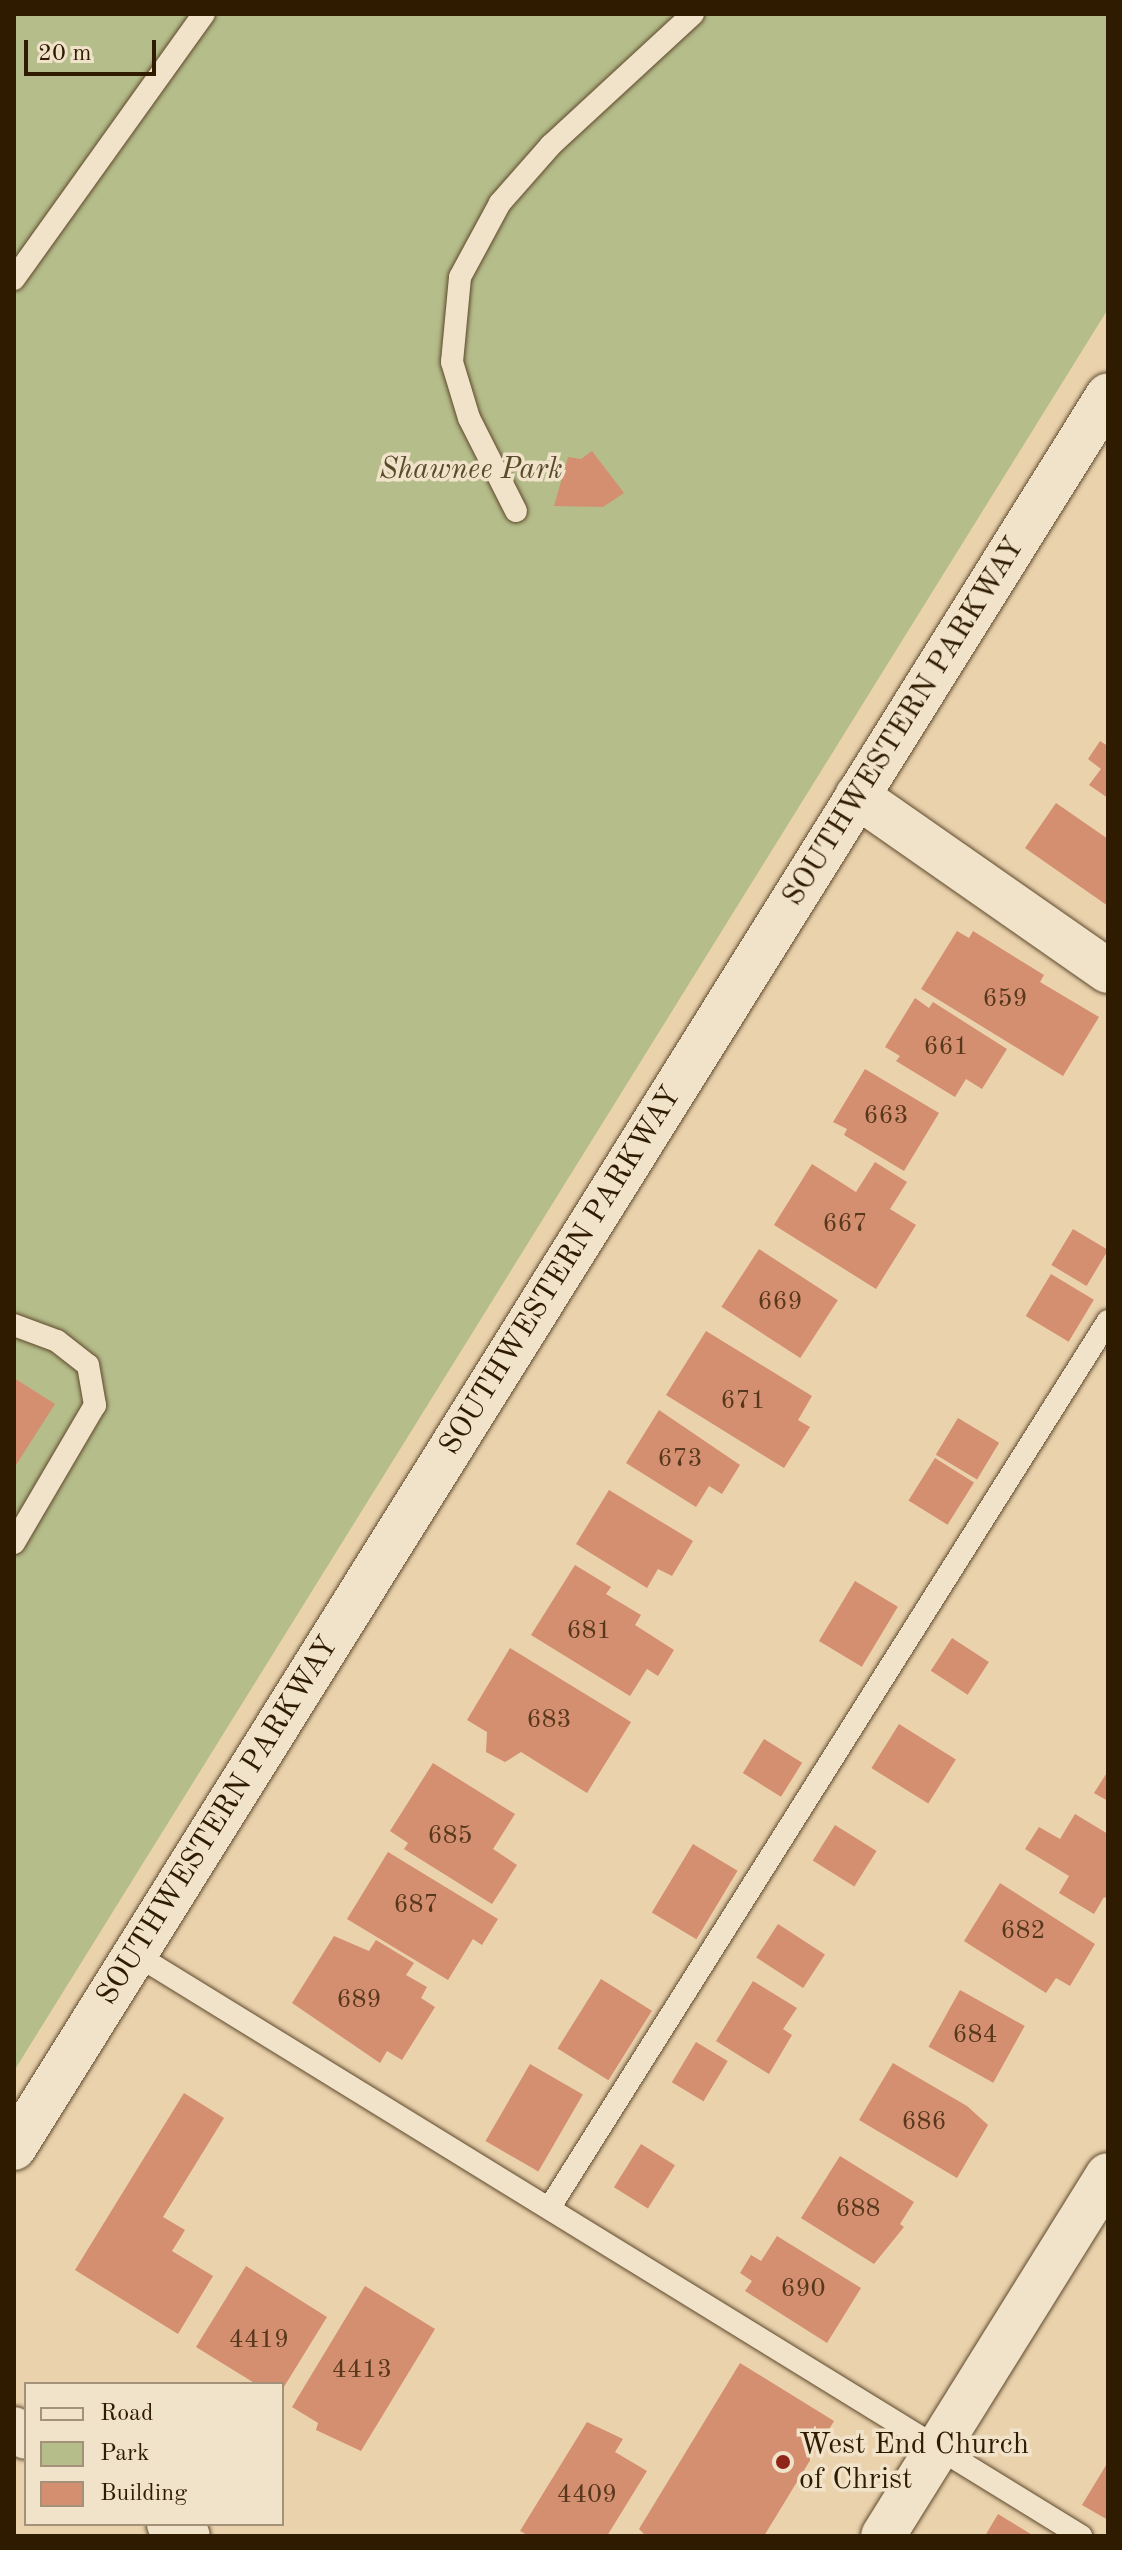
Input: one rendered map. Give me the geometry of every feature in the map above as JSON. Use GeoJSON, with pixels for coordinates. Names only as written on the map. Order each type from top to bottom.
{"type":"FeatureCollection","features":[{"type":"Feature","properties":{"kind":"street","name":"SOUTHWESTERN PARKWAY"},"geometry":{"type":"LineString","coordinates":[[14,2148],[1108,395]]}},
{"type":"Feature","properties":{"kind":"street"},"geometry":{"type":"LineString","coordinates":[[857,796],[1108,971]]}},
{"type":"Feature","properties":{"kind":"street"},"geometry":{"type":"LineString","coordinates":[[883,2536],[1108,2175]]}},
{"type":"Feature","properties":{"kind":"lane"},"geometry":{"type":"LineString","coordinates":[[14,279],[204,14]]}},
{"type":"Feature","properties":{"kind":"lane"},"geometry":{"type":"LineString","coordinates":[[516,511],[469,418],[452,362],[460,277],[500,203],[541,156],[693,14]]}},
{"type":"Feature","properties":{"kind":"lane"},"geometry":{"type":"LineString","coordinates":[[550,2207],[1108,1321]]}},
{"type":"Feature","properties":{"kind":"lane"},"geometry":{"type":"LineString","coordinates":[[14,1325],[57,1341],[88,1365],[95,1405],[14,1543]]}},
{"type":"Feature","properties":{"kind":"lane"},"geometry":{"type":"LineString","coordinates":[[135,1954],[1081,2536]]}},
{"type":"Feature","properties":{"kind":"green space","name":"Shawnee Park"},"geometry":{"type":"Polygon","coordinates":[[[14,14],[1108,14],[1108,309],[14,2071],[14,14]]]}},
{"type":"Feature","properties":{"kind":"building"},"geometry":{"type":"Polygon","coordinates":[[[592,451],[624,493],[603,507],[554,506],[568,457],[581,459],[592,451]]]}},
{"type":"Feature","properties":{"kind":"building"},"geometry":{"type":"Polygon","coordinates":[[[1100,741],[1108,746],[1108,798],[1089,785],[1101,769],[1088,759],[1100,741]]]}},
{"type":"Feature","properties":{"kind":"building"},"geometry":{"type":"Polygon","coordinates":[[[1056,803],[1108,839],[1108,906],[1025,848],[1056,803]]]}},
{"type":"Feature","properties":{"kind":"building"},"geometry":{"type":"Polygon","coordinates":[[[957,931],[969,938],[973,931],[1044,975],[1040,982],[1099,1017],[1063,1076],[921,989],[957,931]]]}},
{"type":"Feature","properties":{"kind":"building"},"geometry":{"type":"Polygon","coordinates":[[[915,998],[929,1008],[933,1002],[1007,1049],[982,1089],[966,1079],[955,1097],[896,1061],[900,1056],[885,1047],[915,998]]]}},
{"type":"Feature","properties":{"kind":"building"},"geometry":{"type":"Polygon","coordinates":[[[865,1069],[939,1113],[904,1171],[844,1135],[847,1129],[833,1122],[865,1069]]]}},
{"type":"Feature","properties":{"kind":"building"},"geometry":{"type":"Polygon","coordinates":[[[875,1162],[907,1182],[890,1209],[916,1225],[876,1289],[774,1225],[812,1164],[856,1192],[875,1162]]]}},
{"type":"Feature","properties":{"kind":"building"},"geometry":{"type":"Polygon","coordinates":[[[1073,1229],[1108,1250],[1087,1286],[1051,1265],[1073,1229]]]}},
{"type":"Feature","properties":{"kind":"building"},"geometry":{"type":"Polygon","coordinates":[[[759,1249],[838,1300],[800,1358],[721,1307],[759,1249]]]}},
{"type":"Feature","properties":{"kind":"building"},"geometry":{"type":"Polygon","coordinates":[[[1051,1274],[1094,1300],[1069,1342],[1026,1316],[1051,1274]]]}},
{"type":"Feature","properties":{"kind":"building"},"geometry":{"type":"Polygon","coordinates":[[[706,1331],[812,1396],[798,1420],[810,1427],[784,1468],[666,1395],[706,1331]]]}},
{"type":"Feature","properties":{"kind":"building"},"geometry":{"type":"Polygon","coordinates":[[[14,1378],[55,1404],[14,1468],[14,1378]]]}},
{"type":"Feature","properties":{"kind":"building"},"geometry":{"type":"Polygon","coordinates":[[[659,1410],[740,1465],[722,1494],[709,1486],[696,1507],[626,1463],[659,1410]]]}},
{"type":"Feature","properties":{"kind":"building"},"geometry":{"type":"Polygon","coordinates":[[[958,1418],[999,1443],[977,1480],[936,1455],[958,1418]]]}},
{"type":"Feature","properties":{"kind":"building"},"geometry":{"type":"Polygon","coordinates":[[[935,1458],[974,1482],[948,1525],[909,1500],[935,1458]]]}},
{"type":"Feature","properties":{"kind":"building"},"geometry":{"type":"Polygon","coordinates":[[[609,1490],[693,1541],[672,1576],[658,1569],[647,1588],[576,1544],[609,1490]]]}},
{"type":"Feature","properties":{"kind":"building"},"geometry":{"type":"Polygon","coordinates":[[[575,1565],[611,1587],[606,1594],[641,1615],[635,1625],[674,1650],[658,1676],[647,1669],[630,1696],[531,1635],[575,1565]]]}},
{"type":"Feature","properties":{"kind":"building"},"geometry":{"type":"Polygon","coordinates":[[[855,1581],[898,1607],[862,1667],[819,1641],[855,1581]]]}},
{"type":"Feature","properties":{"kind":"building"},"geometry":{"type":"Polygon","coordinates":[[[952,1638],[989,1662],[968,1695],[931,1671],[952,1638]]]}},
{"type":"Feature","properties":{"kind":"building"},"geometry":{"type":"Polygon","coordinates":[[[510,1648],[631,1722],[587,1793],[521,1752],[505,1762],[486,1752],[487,1732],[467,1720],[510,1648]]]}},
{"type":"Feature","properties":{"kind":"building"},"geometry":{"type":"Polygon","coordinates":[[[899,1724],[956,1760],[928,1804],[871,1768],[899,1724]]]}},
{"type":"Feature","properties":{"kind":"building"},"geometry":{"type":"Polygon","coordinates":[[[764,1739],[802,1763],[781,1797],[743,1773],[764,1739]]]}},
{"type":"Feature","properties":{"kind":"building"},"geometry":{"type":"Polygon","coordinates":[[[433,1763],[515,1814],[493,1849],[517,1865],[492,1904],[404,1849],[408,1843],[390,1831],[433,1763]]]}},
{"type":"Feature","properties":{"kind":"building"},"geometry":{"type":"Polygon","coordinates":[[[1108,1771],[1108,1801],[1094,1793],[1108,1771]]]}},
{"type":"Feature","properties":{"kind":"building"},"geometry":{"type":"Polygon","coordinates":[[[1075,1814],[1108,1834],[1108,1899],[1104,1897],[1094,1914],[1059,1893],[1069,1876],[1025,1849],[1039,1827],[1060,1839],[1075,1814]]]}},
{"type":"Feature","properties":{"kind":"building"},"geometry":{"type":"Polygon","coordinates":[[[835,1825],[877,1851],[854,1887],[813,1861],[835,1825]]]}},
{"type":"Feature","properties":{"kind":"building"},"geometry":{"type":"Polygon","coordinates":[[[693,1844],[738,1871],[696,1939],[652,1913],[693,1844]]]}},
{"type":"Feature","properties":{"kind":"building"},"geometry":{"type":"Polygon","coordinates":[[[388,1852],[498,1919],[482,1945],[473,1939],[448,1980],[347,1919],[388,1852]]]}},
{"type":"Feature","properties":{"kind":"building"},"geometry":{"type":"Polygon","coordinates":[[[1000,1883],[1095,1944],[1070,1986],[1056,1978],[1046,1993],[964,1941],[1000,1883]]]}},
{"type":"Feature","properties":{"kind":"building"},"geometry":{"type":"Polygon","coordinates":[[[778,1924],[825,1954],[803,1988],[756,1958],[778,1924]]]}},
{"type":"Feature","properties":{"kind":"building"},"geometry":{"type":"Polygon","coordinates":[[[334,1936],[369,1951],[376,1940],[414,1963],[406,1975],[427,1987],[421,1998],[435,2007],[402,2060],[387,2051],[380,2063],[292,2003],[334,1936]]]}},
{"type":"Feature","properties":{"kind":"building"},"geometry":{"type":"Polygon","coordinates":[[[601,1979],[652,2011],[608,2080],[558,2049],[601,1979]]]}},
{"type":"Feature","properties":{"kind":"building"},"geometry":{"type":"Polygon","coordinates":[[[753,1981],[797,2008],[783,2029],[792,2035],[769,2074],[716,2041],[753,1981]]]}},
{"type":"Feature","properties":{"kind":"building"},"geometry":{"type":"Polygon","coordinates":[[[960,1990],[1025,2026],[993,2083],[928,2047],[960,1990]]]}},
{"type":"Feature","properties":{"kind":"building"},"geometry":{"type":"Polygon","coordinates":[[[696,2042],[728,2061],[704,2101],[672,2082],[696,2042]]]}},
{"type":"Feature","properties":{"kind":"building"},"geometry":{"type":"Polygon","coordinates":[[[893,2063],[967,2106],[988,2125],[957,2178],[859,2120],[893,2063]]]}},
{"type":"Feature","properties":{"kind":"building"},"geometry":{"type":"Polygon","coordinates":[[[530,2064],[583,2094],[538,2172],[486,2141],[530,2064]]]}},
{"type":"Feature","properties":{"kind":"building"},"geometry":{"type":"Polygon","coordinates":[[[184,2093],[224,2118],[163,2217],[185,2230],[172,2251],[213,2276],[178,2334],[75,2270],[184,2093]]]}},
{"type":"Feature","properties":{"kind":"building"},"geometry":{"type":"Polygon","coordinates":[[[641,2144],[675,2165],[648,2208],[614,2187],[641,2144]]]}},
{"type":"Feature","properties":{"kind":"building"},"geometry":{"type":"Polygon","coordinates":[[[840,2156],[914,2202],[900,2224],[904,2227],[874,2264],[801,2218],[840,2156]]]}},
{"type":"Feature","properties":{"kind":"building"},"geometry":{"type":"Polygon","coordinates":[[[777,2236],[861,2288],[827,2343],[745,2291],[752,2281],[740,2273],[751,2255],[761,2261],[777,2236]]]}},
{"type":"Feature","properties":{"kind":"building"},"geometry":{"type":"Polygon","coordinates":[[[246,2266],[327,2317],[284,2387],[284,2382],[253,2382],[196,2347],[246,2266]]]}},
{"type":"Feature","properties":{"kind":"building"},"geometry":{"type":"Polygon","coordinates":[[[365,2286],[435,2329],[361,2451],[316,2430],[318,2423],[292,2407],[365,2286]]]}},
{"type":"Feature","properties":{"kind":"building"},"geometry":{"type":"Polygon","coordinates":[[[740,2363],[834,2421],[764,2536],[646,2536],[639,2529],[740,2363]]]}},
{"type":"Feature","properties":{"kind":"building"},"geometry":{"type":"Polygon","coordinates":[[[587,2422],[623,2439],[615,2452],[647,2471],[607,2536],[529,2536],[520,2531],[587,2422]]]}},
{"type":"Feature","properties":{"kind":"building"},"geometry":{"type":"Polygon","coordinates":[[[1108,2462],[1108,2520],[1082,2505],[1108,2462]]]}},
{"type":"Feature","properties":{"kind":"building"},"geometry":{"type":"Polygon","coordinates":[[[998,2514],[1034,2536],[985,2536],[998,2514]]]}},
{"type":"Feature","properties":{"kind":"place","name":"West End Church of Christ"},"geometry":{"type":"Point","coordinates":[783,2462]}}]}
